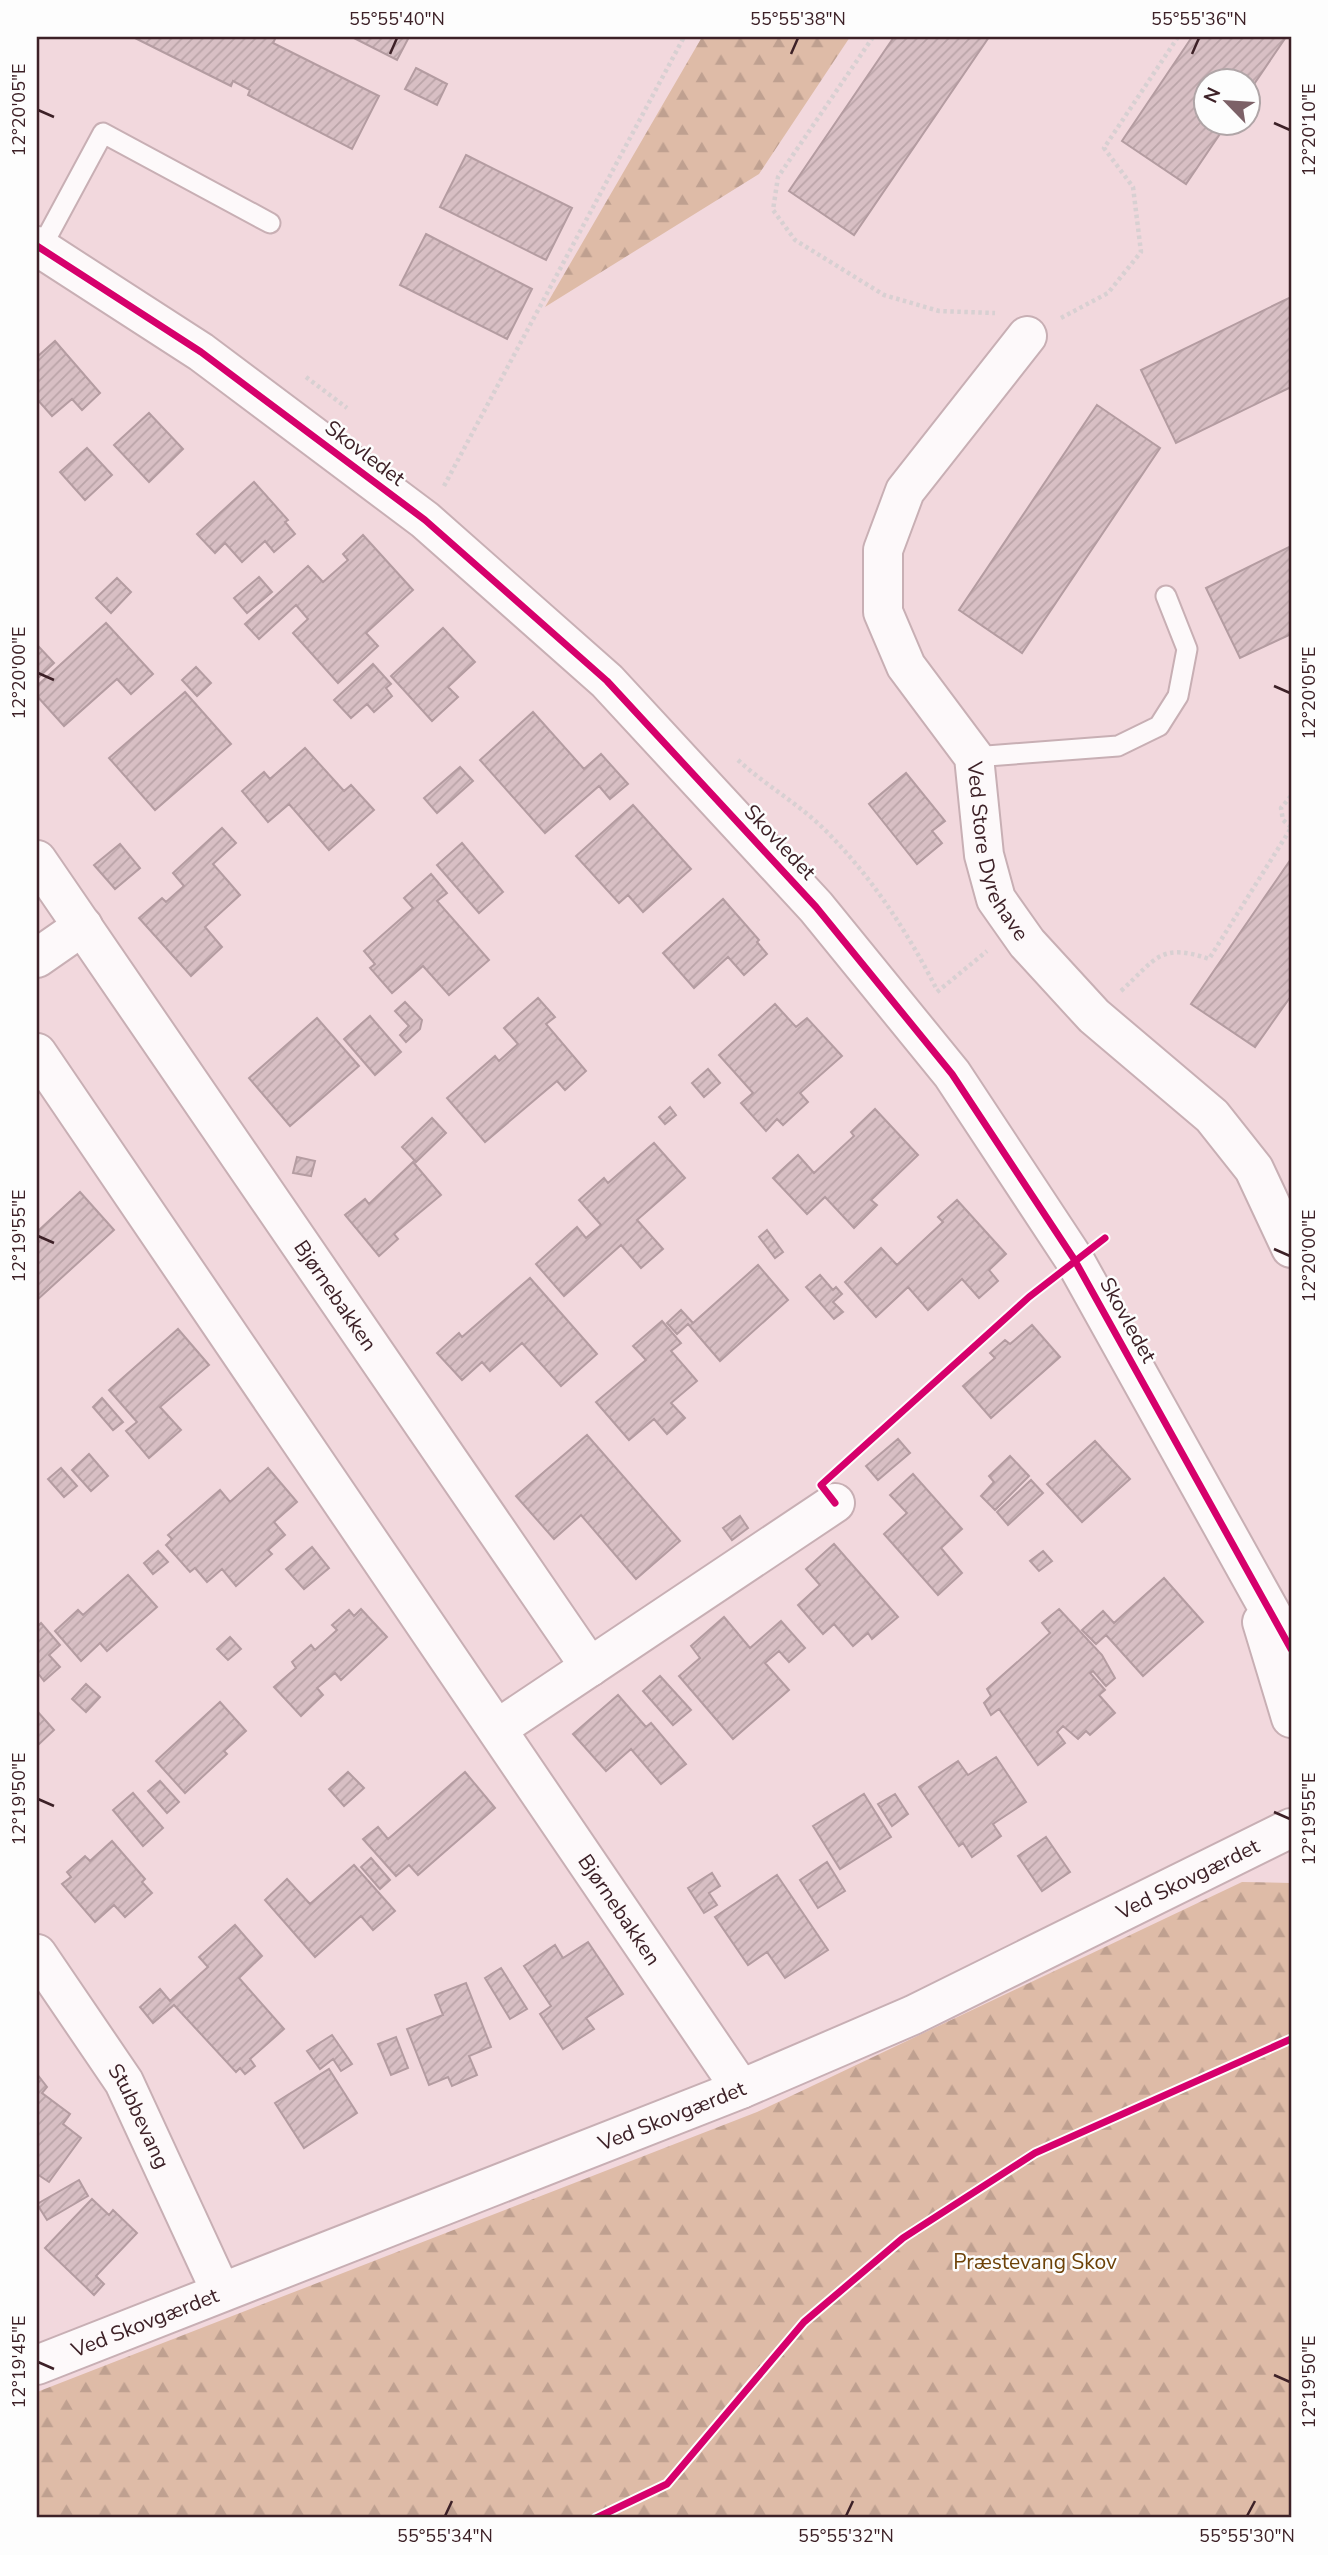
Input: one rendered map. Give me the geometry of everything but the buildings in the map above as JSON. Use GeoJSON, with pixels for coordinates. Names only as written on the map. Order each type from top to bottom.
{"type":"FeatureCollection","features":[{"type":"Feature","properties":{"kind":"street","name":"Skovledet"},"geometry":{"type":"LineString","coordinates":[[39,247],[201,352],[425,520],[607,681],[816,907],[952,1074],[1074,1259],[1291,1648]]}},
{"type":"Feature","properties":{"kind":"street","name":"Ved Store Dyrehave"},"geometry":{"type":"LineString","coordinates":[[1027,336],[905,492],[883,550],[883,612],[906,666],[974,757],[984,855],[996,899],[1016,927],[1094,1016],[1212,1116],[1254,1169],[1291,1248]]}},
{"type":"Feature","properties":{"kind":"street","name":"Bjørnebakken"},"geometry":{"type":"LineString","coordinates":[[37,860],[590,1667]]}},
{"type":"Feature","properties":{"kind":"street"},"geometry":{"type":"LineString","coordinates":[[37,958],[83,926]]}},
{"type":"Feature","properties":{"kind":"street","name":"Bjørnebakken"},"geometry":{"type":"LineString","coordinates":[[37,1053],[741,2089]]}},
{"type":"Feature","properties":{"kind":"street"},"geometry":{"type":"LineString","coordinates":[[496,1730],[835,1503]]}},
{"type":"Feature","properties":{"kind":"street","name":"Skovledet"},"geometry":{"type":"LineString","coordinates":[[1255,1585],[1267,1646],[1291,1718]]}},
{"type":"Feature","properties":{"kind":"street","name":"Ved Skovgærdet"},"geometry":{"type":"LineString","coordinates":[[37,2365],[741,2089],[913,2015],[1291,1828]]}},
{"type":"Feature","properties":{"kind":"street","name":"Stubbevang"},"geometry":{"type":"LineString","coordinates":[[37,1954],[124,2082],[221,2292]]}},
{"type":"Feature","properties":{"kind":"lane","name":"Skovledet"},"geometry":{"type":"LineString","coordinates":[[39,247],[103,133],[270,223]]}},
{"type":"Feature","properties":{"kind":"lane"},"geometry":{"type":"LineString","coordinates":[[974,757],[1118,746],[1159,726],[1178,696],[1187,649],[1166,596]]}},
{"type":"Feature","properties":{"kind":"path"},"geometry":{"type":"LineString","coordinates":[[425,520],[684,37]]}},
{"type":"Feature","properties":{"kind":"path"},"geometry":{"type":"LineString","coordinates":[[873,37],[778,177],[774,210],[795,240],[884,295],[939,311],[994,313],[1027,336],[1108,293],[1141,252],[1133,187],[1104,148],[1178,37]]}},
{"type":"Feature","properties":{"kind":"path"},"geometry":{"type":"LineString","coordinates":[[1094,1016],[1162,953],[1183,950],[1209,959],[1291,828],[1281,814],[1283,803],[1291,796]]}},
{"type":"Feature","properties":{"kind":"path"},"geometry":{"type":"LineString","coordinates":[[907,1018],[1016,927]]}},
{"type":"Feature","properties":{"kind":"green space"},"geometry":{"type":"Polygon","coordinates":[[[702,37],[850,37],[759,174],[545,307],[702,37]]]}},
{"type":"Feature","properties":{"kind":"green space","name":"Præstevang Skov"},"geometry":{"type":"Polygon","coordinates":[[[1242,1882],[1291,1883],[1291,2518],[37,2518],[37,2392],[757,2112],[1242,1882]]]}},
{"type":"Feature","properties":{"kind":"cycle path"},"geometry":{"type":"LineString","coordinates":[[37,246],[201,352],[425,520],[607,681],[816,907],[952,1074],[1074,1259],[1291,1649]]}},
{"type":"Feature","properties":{"kind":"cycle path"},"geometry":{"type":"LineString","coordinates":[[835,1503],[821,1485],[1029,1297],[1105,1238]]}},
{"type":"Feature","properties":{"kind":"cycle path"},"geometry":{"type":"LineString","coordinates":[[596,2518],[667,2484],[804,2322],[903,2238],[1035,2153],[1291,2039]]}}]}
